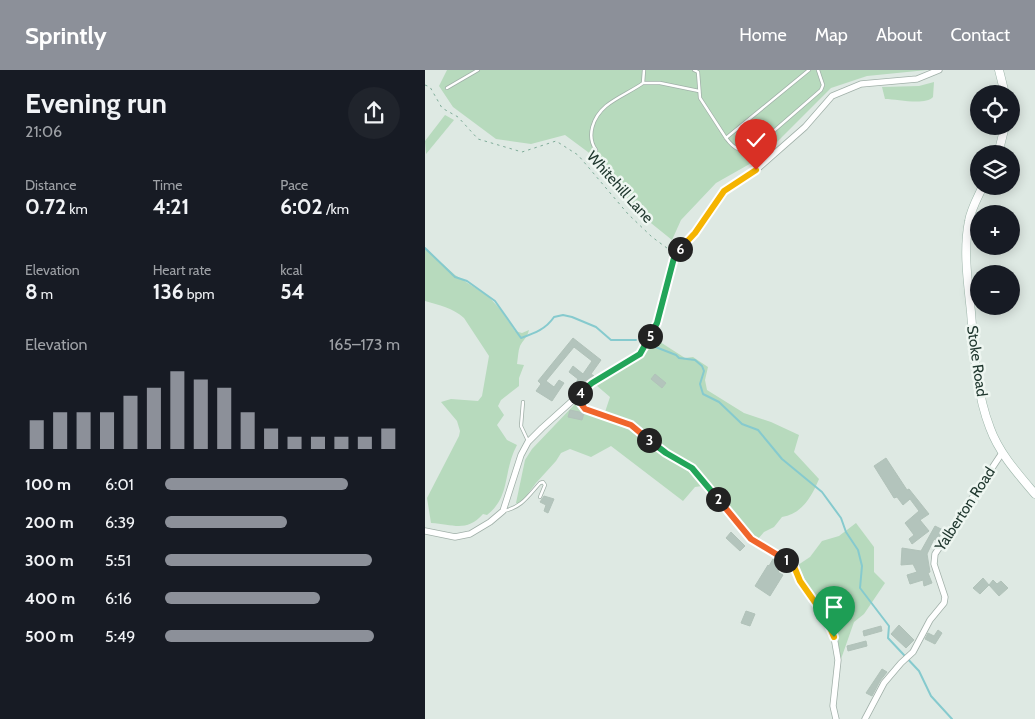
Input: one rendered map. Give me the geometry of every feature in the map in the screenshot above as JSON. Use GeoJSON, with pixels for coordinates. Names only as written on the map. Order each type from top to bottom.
{"type":"FeatureCollection","features":[{"type":"Feature","properties":{"kind":"street"},"geometry":{"type":"LineString","coordinates":[[425,531],[455,537],[470,534],[490,522],[503,511],[521,455],[528,442],[592,383],[640,354],[657,323],[675,254],[695,233],[724,191],[756,170],[805,127],[832,96],[861,84],[917,79],[939,70]]}},
{"type":"Feature","properties":{"kind":"street"},"geometry":{"type":"LineString","coordinates":[[999,70],[1003,85]]}},
{"type":"Feature","properties":{"kind":"street","name":"Stoke Road"},"geometry":{"type":"LineString","coordinates":[[979,195],[969,219],[967,277],[975,360],[982,398],[990,428],[1002,453],[1035,494]]}},
{"type":"Feature","properties":{"kind":"street"},"geometry":{"type":"LineString","coordinates":[[576,397],[585,409],[631,425],[666,453],[692,468],[751,539],[793,564],[800,581],[826,618],[834,637],[838,660],[833,706],[836,719]]}},
{"type":"Feature","properties":{"kind":"street","name":"Yalberton Road"},"geometry":{"type":"LineString","coordinates":[[865,719],[884,683],[913,652],[930,620],[945,603],[945,597],[934,564],[935,554],[1002,453]]}},
{"type":"Feature","properties":{"kind":"lane"},"geometry":{"type":"LineString","coordinates":[[447,88],[478,70]]}},
{"type":"Feature","properties":{"kind":"lane"},"geometry":{"type":"LineString","coordinates":[[643,84],[644,70]]}},
{"type":"Feature","properties":{"kind":"lane"},"geometry":{"type":"LineString","coordinates":[[694,70],[697,72],[700,98],[730,144],[739,150],[745,151],[754,148],[821,90],[823,85],[818,70]]}},
{"type":"Feature","properties":{"kind":"lane"},"geometry":{"type":"LineString","coordinates":[[726,138],[809,70]]}},
{"type":"Feature","properties":{"kind":"lane"},"geometry":{"type":"LineString","coordinates":[[597,150],[590,138],[594,122],[599,114],[606,106],[643,84],[660,83],[699,91]]}},
{"type":"Feature","properties":{"kind":"lane"},"geometry":{"type":"LineString","coordinates":[[523,402],[521,426],[528,442]]}},
{"type":"Feature","properties":{"kind":"lane"},"geometry":{"type":"LineString","coordinates":[[503,511],[521,504],[543,482],[545,485],[540,497]]}},
{"type":"Feature","properties":{"kind":"path","name":"Whitehill Lane"},"geometry":{"type":"LineString","coordinates":[[425,85],[430,87],[442,108],[458,117],[478,139],[522,152],[556,141],[578,155],[628,214],[652,237],[675,254]]}},
{"type":"Feature","properties":{"kind":"green space"},"geometry":{"type":"Polygon","coordinates":[[[447,70],[927,70],[867,76],[831,88],[762,157],[716,183],[681,220],[672,240],[636,211],[596,158],[565,135],[531,144],[496,139],[453,107],[439,86],[447,70]]]}},
{"type":"Feature","properties":{"kind":"green space"},"geometry":{"type":"Polygon","coordinates":[[[934,82],[933,97],[924,101],[885,99],[882,87],[919,86],[934,82]]]}},
{"type":"Feature","properties":{"kind":"green space"},"geometry":{"type":"Polygon","coordinates":[[[445,115],[454,120],[426,154],[425,141],[445,115]]]}},
{"type":"Feature","properties":{"kind":"green space"},"geometry":{"type":"Polygon","coordinates":[[[425,248],[455,275],[488,296],[500,309],[515,331],[522,333],[529,330],[519,350],[517,364],[524,365],[519,378],[519,386],[501,400],[498,406],[504,415],[497,425],[507,440],[517,445],[503,492],[495,508],[487,515],[483,514],[471,524],[459,526],[431,523],[427,498],[460,431],[457,421],[441,402],[451,399],[478,401],[482,396],[489,356],[464,318],[451,309],[425,301],[425,248]]]}},
{"type":"Feature","properties":{"kind":"green space"},"geometry":{"type":"Polygon","coordinates":[[[657,340],[685,358],[693,357],[708,367],[705,380],[707,390],[744,413],[771,422],[799,435],[794,452],[819,479],[813,492],[801,508],[782,517],[774,527],[764,532],[758,539],[751,534],[695,466],[667,449],[633,422],[605,412],[610,397],[596,385],[641,358],[657,340]]]}},
{"type":"Feature","properties":{"kind":"green space"},"geometry":{"type":"Polygon","coordinates":[[[575,404],[588,414],[628,429],[664,457],[689,471],[702,486],[695,487],[683,501],[611,446],[591,457],[570,449],[561,453],[524,499],[518,504],[516,503],[525,460],[532,449],[575,404]]]}},
{"type":"Feature","properties":{"kind":"green space"},"geometry":{"type":"Polygon","coordinates":[[[856,523],[874,547],[874,572],[885,583],[864,614],[854,622],[841,659],[837,637],[829,615],[809,588],[798,565],[810,557],[822,541],[839,536],[856,523]]]}},
{"type":"Feature","properties":{"kind":"building"},"geometry":{"type":"Polygon","coordinates":[[[573,338],[601,360],[591,374],[594,376],[584,382],[573,393],[578,379],[569,372],[573,366],[583,374],[592,361],[574,347],[546,381],[554,387],[559,380],[564,383],[552,401],[536,391],[541,384],[538,381],[573,338]]]}},
{"type":"Feature","properties":{"kind":"building"},"geometry":{"type":"Polygon","coordinates":[[[655,374],[666,383],[662,388],[651,379],[655,374]]]}},
{"type":"Feature","properties":{"kind":"building"},"geometry":{"type":"Polygon","coordinates":[[[570,410],[584,413],[582,420],[568,417],[570,410]]]}},
{"type":"Feature","properties":{"kind":"building"},"geometry":{"type":"Polygon","coordinates":[[[886,458],[907,490],[909,489],[929,514],[920,520],[929,531],[912,544],[909,539],[914,535],[905,523],[919,511],[910,499],[903,505],[897,497],[894,498],[874,466],[886,458]]]}},
{"type":"Feature","properties":{"kind":"building"},"geometry":{"type":"Polygon","coordinates":[[[544,496],[554,499],[548,513],[544,511],[546,505],[540,502],[544,496]]]}},
{"type":"Feature","properties":{"kind":"building"},"geometry":{"type":"Polygon","coordinates":[[[935,526],[943,530],[937,541],[934,539],[927,554],[930,572],[928,573],[932,583],[924,586],[923,580],[910,584],[907,575],[917,572],[913,564],[901,565],[902,548],[921,551],[935,526]]]}},
{"type":"Feature","properties":{"kind":"building"},"geometry":{"type":"Polygon","coordinates":[[[731,532],[745,546],[740,551],[726,538],[731,532]]]}},
{"type":"Feature","properties":{"kind":"building"},"geometry":{"type":"Polygon","coordinates":[[[773,559],[783,565],[778,572],[783,575],[770,596],[755,586],[773,559]]]}},
{"type":"Feature","properties":{"kind":"building"},"geometry":{"type":"Polygon","coordinates":[[[983,578],[989,585],[980,594],[973,588],[983,578]]]}},
{"type":"Feature","properties":{"kind":"building"},"geometry":{"type":"Polygon","coordinates":[[[993,580],[997,584],[1001,581],[1008,588],[999,596],[989,585],[993,580]]]}},
{"type":"Feature","properties":{"kind":"building"},"geometry":{"type":"Polygon","coordinates":[[[746,611],[755,614],[750,626],[741,623],[746,611]]]}},
{"type":"Feature","properties":{"kind":"building"},"geometry":{"type":"Polygon","coordinates":[[[899,625],[914,640],[906,648],[891,634],[899,625]]]}},
{"type":"Feature","properties":{"kind":"building"},"geometry":{"type":"Polygon","coordinates":[[[881,626],[882,631],[864,636],[863,631],[881,626]]]}},
{"type":"Feature","properties":{"kind":"building"},"geometry":{"type":"Polygon","coordinates":[[[938,630],[942,633],[935,644],[925,639],[928,633],[934,636],[938,630]]]}},
{"type":"Feature","properties":{"kind":"building"},"geometry":{"type":"Polygon","coordinates":[[[866,641],[867,646],[848,651],[847,646],[866,641]]]}},
{"type":"Feature","properties":{"kind":"building"},"geometry":{"type":"Polygon","coordinates":[[[882,669],[887,672],[872,696],[866,693],[882,669]]]}},
{"type":"Feature","properties":{"kind":"waterway"},"geometry":{"type":"LineString","coordinates":[[425,248],[455,277],[467,281],[495,301],[521,338],[544,328],[554,317],[563,315],[596,327],[611,340],[636,340]]}},
{"type":"Feature","properties":{"kind":"waterway"},"geometry":{"type":"LineString","coordinates":[[653,346],[679,358],[695,360],[702,366],[704,371],[700,384],[703,394],[719,402],[742,424],[758,430],[782,459],[822,492],[841,518],[846,532],[858,550],[862,566],[860,588],[889,626],[888,638],[919,671],[931,696],[952,719]]}},
{"type":"Feature","properties":{"kind":"route"},"geometry":{"type":"LineString","coordinates":[[756,170],[724,191],[695,233],[675,254],[657,323],[640,354],[592,383],[576,397],[585,409],[631,425],[666,453],[692,468],[751,539],[793,564],[800,581],[826,618],[834,637]]}}]}
